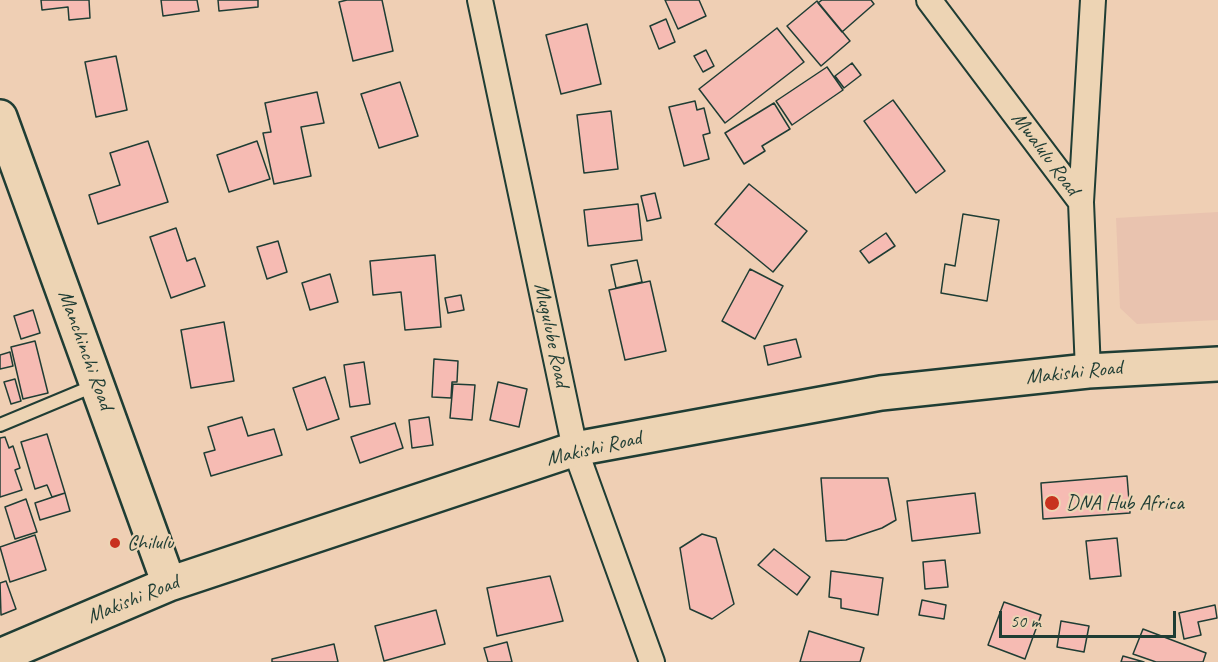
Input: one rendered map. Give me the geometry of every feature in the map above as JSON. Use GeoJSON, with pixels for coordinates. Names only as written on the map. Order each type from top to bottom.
{"type":"FeatureCollection","features":[{"type":"Feature","properties":{"kind":"main road","name":"Manchinchi Road"},"geometry":{"type":"LineString","coordinates":[[2,125],[169,584]]}},
{"type":"Feature","properties":{"kind":"main road","name":"Makishi Road"},"geometry":{"type":"LineString","coordinates":[[0,656],[169,584],[575,449],[881,393],[1088,371],[1218,364]]}},
{"type":"Feature","properties":{"kind":"street","name":"Mugulube Road"},"geometry":{"type":"LineString","coordinates":[[480,0],[575,449],[652,662]]}},
{"type":"Feature","properties":{"kind":"street","name":"Mwalulu Road"},"geometry":{"type":"LineString","coordinates":[[929,0],[1082,202],[1088,371]]}},
{"type":"Feature","properties":{"kind":"street"},"geometry":{"type":"LineString","coordinates":[[1082,202],[1093,0]]}},
{"type":"Feature","properties":{"kind":"lane"},"geometry":{"type":"LineString","coordinates":[[0,424],[98,384]]}},
{"type":"Feature","properties":{"kind":"shaded area"},"geometry":{"type":"Polygon","coordinates":[[[1218,212],[1218,320],[1137,324],[1120,308],[1116,218],[1218,212]]]}},
{"type":"Feature","properties":{"kind":"building"},"geometry":{"type":"Polygon","coordinates":[[[41,0],[89,0],[90,18],[69,20],[68,7],[42,10],[41,0]]]}},
{"type":"Feature","properties":{"kind":"building"},"geometry":{"type":"Polygon","coordinates":[[[161,0],[197,0],[199,11],[163,16],[161,0]]]}},
{"type":"Feature","properties":{"kind":"building"},"geometry":{"type":"Polygon","coordinates":[[[218,0],[258,0],[258,7],[219,11],[218,0]]]}},
{"type":"Feature","properties":{"kind":"building"},"geometry":{"type":"Polygon","coordinates":[[[382,0],[393,51],[353,61],[339,2],[382,0]]]}},
{"type":"Feature","properties":{"kind":"building"},"geometry":{"type":"Polygon","coordinates":[[[665,0],[699,0],[706,16],[678,29],[665,0]]]}},
{"type":"Feature","properties":{"kind":"building"},"geometry":{"type":"Polygon","coordinates":[[[822,0],[871,0],[874,4],[842,32],[818,3],[822,0]]]}},
{"type":"Feature","properties":{"kind":"building"},"geometry":{"type":"Polygon","coordinates":[[[817,1],[850,41],[821,66],[787,26],[817,1]]]}},
{"type":"Feature","properties":{"kind":"building"},"geometry":{"type":"Polygon","coordinates":[[[666,19],[675,42],[659,49],[650,26],[666,19]]]}},
{"type":"Feature","properties":{"kind":"building"},"geometry":{"type":"Polygon","coordinates":[[[587,24],[601,84],[561,94],[546,35],[587,24]]]}},
{"type":"Feature","properties":{"kind":"building"},"geometry":{"type":"Polygon","coordinates":[[[777,28],[804,62],[725,123],[699,89],[777,28]]]}},
{"type":"Feature","properties":{"kind":"building"},"geometry":{"type":"Polygon","coordinates":[[[706,50],[714,66],[703,72],[694,56],[706,50]]]}},
{"type":"Feature","properties":{"kind":"building"},"geometry":{"type":"Polygon","coordinates":[[[116,56],[127,110],[96,117],[85,62],[116,56]]]}},
{"type":"Feature","properties":{"kind":"building"},"geometry":{"type":"Polygon","coordinates":[[[852,63],[861,75],[844,88],[835,76],[852,63]]]}},
{"type":"Feature","properties":{"kind":"building"},"geometry":{"type":"Polygon","coordinates":[[[827,67],[843,90],[792,125],[776,101],[827,67]]]}},
{"type":"Feature","properties":{"kind":"building"},"geometry":{"type":"Polygon","coordinates":[[[400,82],[418,136],[379,148],[361,94],[400,82]]]}},
{"type":"Feature","properties":{"kind":"building"},"geometry":{"type":"Polygon","coordinates":[[[317,92],[324,123],[301,127],[311,176],[274,184],[263,133],[271,132],[265,103],[317,92]]]}},
{"type":"Feature","properties":{"kind":"building"},"geometry":{"type":"Polygon","coordinates":[[[893,100],[945,171],[916,193],[864,121],[893,100]]]}},
{"type":"Feature","properties":{"kind":"building"},"geometry":{"type":"Polygon","coordinates":[[[695,101],[697,110],[704,108],[710,133],[703,135],[709,159],[684,166],[669,107],[695,101]]]}},
{"type":"Feature","properties":{"kind":"building"},"geometry":{"type":"Polygon","coordinates":[[[774,103],[790,129],[762,146],[765,151],[744,164],[725,133],[774,103]]]}},
{"type":"Feature","properties":{"kind":"building"},"geometry":{"type":"Polygon","coordinates":[[[611,111],[618,169],[584,173],[577,115],[611,111]]]}},
{"type":"Feature","properties":{"kind":"building"},"geometry":{"type":"Polygon","coordinates":[[[148,141],[168,202],[98,224],[89,195],[120,185],[110,153],[148,141]]]}},
{"type":"Feature","properties":{"kind":"building"},"geometry":{"type":"Polygon","coordinates":[[[257,141],[270,179],[229,192],[217,155],[257,141]]]}},
{"type":"Feature","properties":{"kind":"building"},"geometry":{"type":"Polygon","coordinates":[[[749,184],[807,231],[773,272],[715,224],[749,184]]]}},
{"type":"Feature","properties":{"kind":"building"},"geometry":{"type":"Polygon","coordinates":[[[655,193],[661,218],[647,221],[641,196],[655,193]]]}},
{"type":"Feature","properties":{"kind":"building"},"geometry":{"type":"Polygon","coordinates":[[[638,204],[642,240],[588,246],[584,210],[638,204]]]}},
{"type":"Feature","properties":{"kind":"building"},"geometry":{"type":"Polygon","coordinates":[[[963,214],[999,220],[987,301],[941,293],[945,264],[955,266],[963,214]]]}},
{"type":"Feature","properties":{"kind":"building"},"geometry":{"type":"Polygon","coordinates":[[[963,214],[999,220],[987,301],[941,293],[945,264],[955,266],[963,214]]]}},
{"type":"Feature","properties":{"kind":"building"},"geometry":{"type":"Polygon","coordinates":[[[176,228],[187,261],[195,258],[205,286],[171,298],[150,237],[176,228]]]}},
{"type":"Feature","properties":{"kind":"building"},"geometry":{"type":"Polygon","coordinates":[[[886,233],[895,246],[869,263],[860,251],[886,233]]]}},
{"type":"Feature","properties":{"kind":"building"},"geometry":{"type":"Polygon","coordinates":[[[278,241],[287,272],[267,279],[257,247],[278,241]]]}},
{"type":"Feature","properties":{"kind":"building"},"geometry":{"type":"Polygon","coordinates":[[[435,255],[441,327],[405,330],[401,292],[373,295],[370,261],[435,255]]]}},
{"type":"Feature","properties":{"kind":"building"},"geometry":{"type":"Polygon","coordinates":[[[637,260],[642,282],[616,288],[611,265],[637,260]]]}},
{"type":"Feature","properties":{"kind":"building"},"geometry":{"type":"Polygon","coordinates":[[[637,260],[642,282],[616,288],[611,265],[637,260]]]}},
{"type":"Feature","properties":{"kind":"building"},"geometry":{"type":"Polygon","coordinates":[[[750,269],[783,286],[755,339],[722,321],[750,269]]]}},
{"type":"Feature","properties":{"kind":"building"},"geometry":{"type":"Polygon","coordinates":[[[330,274],[338,302],[310,310],[302,283],[330,274]]]}},
{"type":"Feature","properties":{"kind":"building"},"geometry":{"type":"Polygon","coordinates":[[[650,281],[666,351],[625,360],[609,290],[650,281]]]}},
{"type":"Feature","properties":{"kind":"building"},"geometry":{"type":"Polygon","coordinates":[[[461,295],[464,310],[448,313],[445,298],[461,295]]]}},
{"type":"Feature","properties":{"kind":"building"},"geometry":{"type":"Polygon","coordinates":[[[33,310],[40,333],[21,339],[14,316],[33,310]]]}},
{"type":"Feature","properties":{"kind":"building"},"geometry":{"type":"Polygon","coordinates":[[[224,322],[234,381],[191,388],[181,330],[224,322]]]}},
{"type":"Feature","properties":{"kind":"building"},"geometry":{"type":"Polygon","coordinates":[[[796,339],[801,357],[768,365],[764,346],[796,339]]]}},
{"type":"Feature","properties":{"kind":"building"},"geometry":{"type":"Polygon","coordinates":[[[35,341],[48,393],[23,399],[11,347],[35,341]]]}},
{"type":"Feature","properties":{"kind":"building"},"geometry":{"type":"Polygon","coordinates":[[[10,352],[13,366],[0,369],[0,355],[10,352]]]}},
{"type":"Feature","properties":{"kind":"building"},"geometry":{"type":"Polygon","coordinates":[[[434,359],[458,361],[457,382],[452,382],[451,398],[432,397],[434,359]]]}},
{"type":"Feature","properties":{"kind":"building"},"geometry":{"type":"Polygon","coordinates":[[[364,362],[370,404],[350,407],[344,365],[364,362]]]}},
{"type":"Feature","properties":{"kind":"building"},"geometry":{"type":"Polygon","coordinates":[[[325,377],[339,419],[307,430],[293,388],[325,377]]]}},
{"type":"Feature","properties":{"kind":"building"},"geometry":{"type":"Polygon","coordinates":[[[15,379],[21,401],[11,404],[4,382],[15,379]]]}},
{"type":"Feature","properties":{"kind":"building"},"geometry":{"type":"Polygon","coordinates":[[[498,382],[527,389],[519,427],[490,420],[498,382]]]}},
{"type":"Feature","properties":{"kind":"building"},"geometry":{"type":"Polygon","coordinates":[[[453,384],[475,385],[472,420],[450,418],[453,384]]]}},
{"type":"Feature","properties":{"kind":"building"},"geometry":{"type":"Polygon","coordinates":[[[242,417],[248,436],[274,429],[282,455],[211,476],[204,453],[215,450],[208,427],[242,417]]]}},
{"type":"Feature","properties":{"kind":"building"},"geometry":{"type":"Polygon","coordinates":[[[429,417],[433,445],[412,448],[409,420],[429,417]]]}},
{"type":"Feature","properties":{"kind":"building"},"geometry":{"type":"Polygon","coordinates":[[[395,423],[403,448],[360,463],[351,437],[395,423]]]}},
{"type":"Feature","properties":{"kind":"building"},"geometry":{"type":"Polygon","coordinates":[[[47,434],[65,493],[52,497],[47,485],[35,489],[21,442],[47,434]]]}},
{"type":"Feature","properties":{"kind":"building"},"geometry":{"type":"Polygon","coordinates":[[[5,437],[9,448],[13,446],[20,468],[15,470],[22,490],[0,497],[0,438],[5,437]]]}},
{"type":"Feature","properties":{"kind":"building"},"geometry":{"type":"Polygon","coordinates":[[[1127,476],[1130,513],[1043,519],[1041,483],[1127,476]]]}},
{"type":"Feature","properties":{"kind":"building"},"geometry":{"type":"Polygon","coordinates":[[[821,478],[888,478],[896,520],[882,528],[846,540],[826,541],[821,478]]]}},
{"type":"Feature","properties":{"kind":"building"},"geometry":{"type":"Polygon","coordinates":[[[65,493],[70,511],[40,520],[35,503],[65,493]]]}},
{"type":"Feature","properties":{"kind":"building"},"geometry":{"type":"Polygon","coordinates":[[[975,493],[980,533],[912,541],[907,501],[975,493]]]}},
{"type":"Feature","properties":{"kind":"building"},"geometry":{"type":"Polygon","coordinates":[[[26,499],[37,532],[15,539],[5,507],[26,499]]]}},
{"type":"Feature","properties":{"kind":"building"},"geometry":{"type":"Polygon","coordinates":[[[702,534],[716,538],[734,604],[712,619],[690,609],[680,548],[702,534]]]}},
{"type":"Feature","properties":{"kind":"building"},"geometry":{"type":"Polygon","coordinates":[[[35,535],[46,570],[10,582],[0,547],[35,535]]]}},
{"type":"Feature","properties":{"kind":"building"},"geometry":{"type":"Polygon","coordinates":[[[1117,538],[1121,576],[1090,579],[1086,541],[1117,538]]]}},
{"type":"Feature","properties":{"kind":"building"},"geometry":{"type":"Polygon","coordinates":[[[774,549],[810,577],[797,595],[758,565],[774,549]]]}},
{"type":"Feature","properties":{"kind":"building"},"geometry":{"type":"Polygon","coordinates":[[[945,560],[948,587],[925,589],[923,562],[945,560]]]}},
{"type":"Feature","properties":{"kind":"building"},"geometry":{"type":"Polygon","coordinates":[[[831,571],[883,578],[878,615],[841,608],[841,599],[829,597],[831,571]]]}},
{"type":"Feature","properties":{"kind":"building"},"geometry":{"type":"Polygon","coordinates":[[[550,576],[563,621],[497,636],[487,588],[550,576]]]}},
{"type":"Feature","properties":{"kind":"building"},"geometry":{"type":"Polygon","coordinates":[[[6,581],[16,609],[1,615],[0,583],[6,581]]]}},
{"type":"Feature","properties":{"kind":"building"},"geometry":{"type":"Polygon","coordinates":[[[922,600],[946,605],[944,619],[919,615],[922,600]]]}},
{"type":"Feature","properties":{"kind":"building"},"geometry":{"type":"Polygon","coordinates":[[[1004,602],[1041,615],[1025,659],[988,645],[1004,602]]]}},
{"type":"Feature","properties":{"kind":"building"},"geometry":{"type":"Polygon","coordinates":[[[1215,605],[1217,618],[1198,622],[1201,635],[1184,639],[1179,613],[1215,605]]]}},
{"type":"Feature","properties":{"kind":"building"},"geometry":{"type":"Polygon","coordinates":[[[436,610],[445,644],[384,661],[375,626],[436,610]]]}},
{"type":"Feature","properties":{"kind":"building"},"geometry":{"type":"Polygon","coordinates":[[[1061,621],[1089,626],[1084,652],[1057,647],[1061,621]]]}},
{"type":"Feature","properties":{"kind":"building"},"geometry":{"type":"Polygon","coordinates":[[[1143,629],[1206,653],[1203,662],[1156,662],[1133,654],[1143,629]]]}},
{"type":"Feature","properties":{"kind":"building"},"geometry":{"type":"Polygon","coordinates":[[[809,631],[864,648],[860,662],[800,662],[809,631]]]}},
{"type":"Feature","properties":{"kind":"building"},"geometry":{"type":"Polygon","coordinates":[[[507,642],[512,662],[488,662],[484,648],[507,642]]]}},
{"type":"Feature","properties":{"kind":"building"},"geometry":{"type":"Polygon","coordinates":[[[334,644],[338,662],[272,662],[272,659],[334,644]]]}},
{"type":"Feature","properties":{"kind":"building"},"geometry":{"type":"Polygon","coordinates":[[[1123,656],[1144,662],[1121,662],[1123,656]]]}},
{"type":"Feature","properties":{"kind":"place","name":"DNA Hub Africa"},"geometry":{"type":"Point","coordinates":[1052,503]}},
{"type":"Feature","properties":{"kind":"place","name":"Chilulu"},"geometry":{"type":"Point","coordinates":[115,543]}}]}
